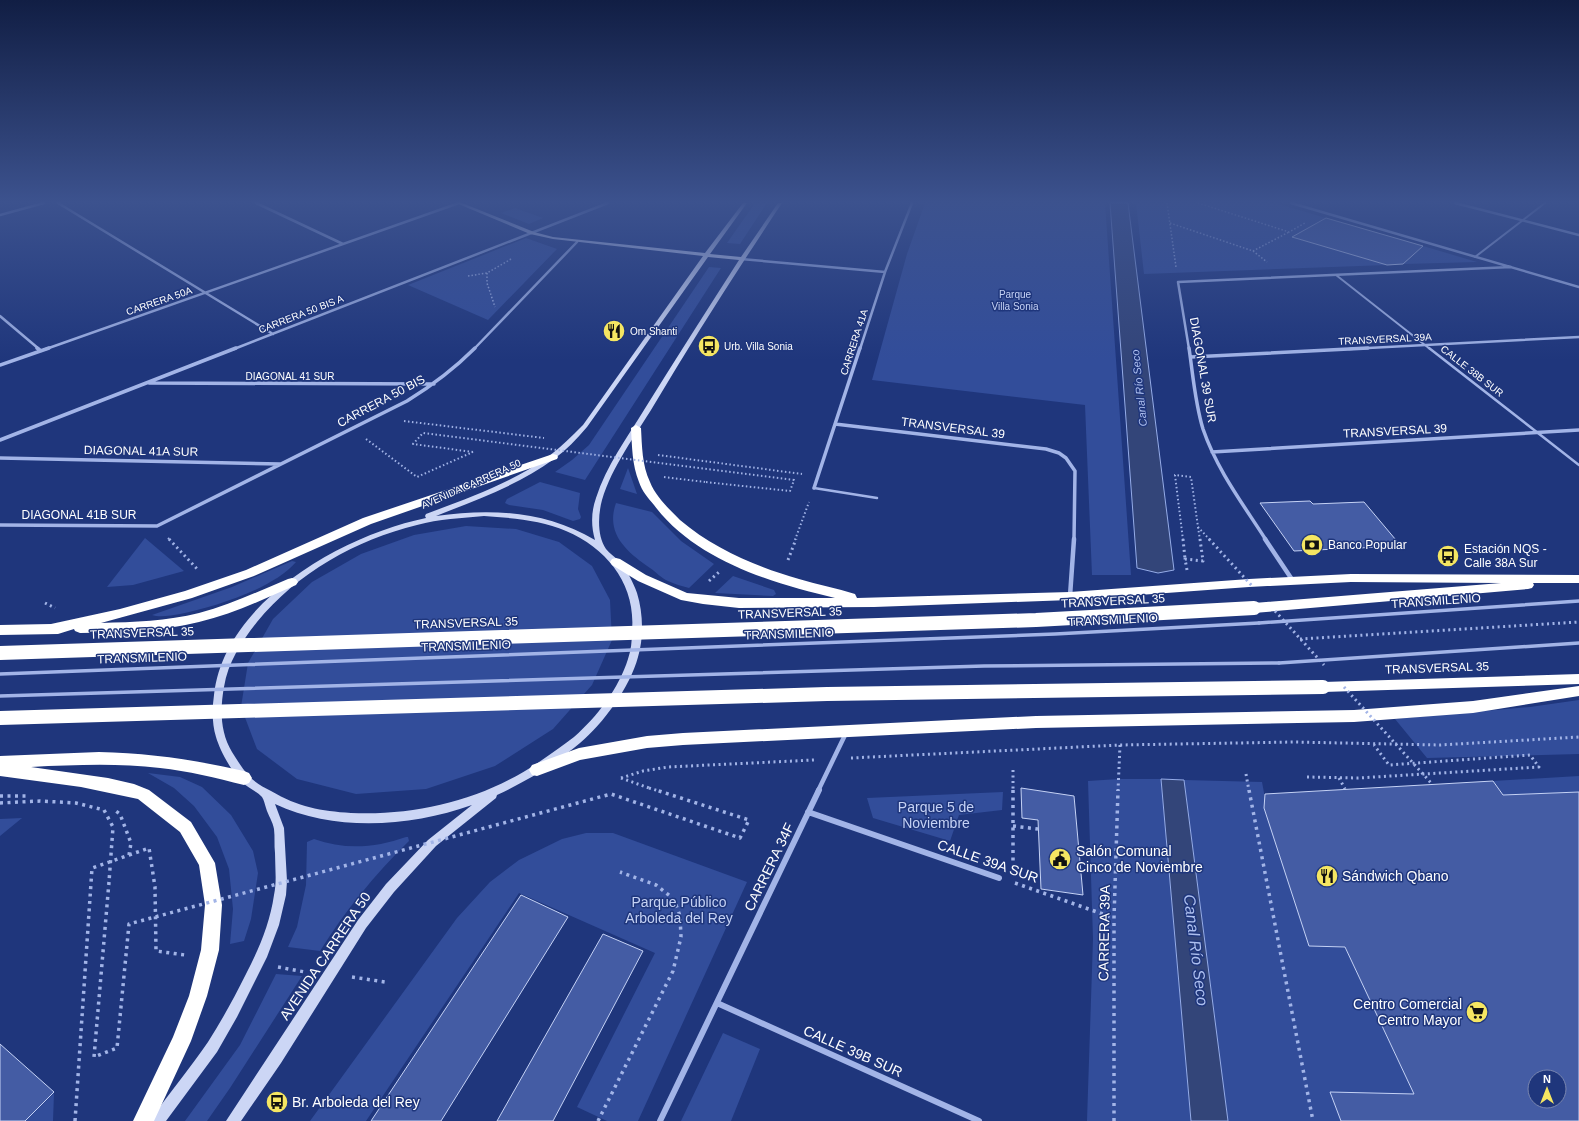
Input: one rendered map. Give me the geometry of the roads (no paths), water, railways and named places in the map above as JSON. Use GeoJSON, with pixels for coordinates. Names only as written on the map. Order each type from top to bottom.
{"type":"FeatureCollection","features":[{"type":"Feature","properties":{"kind":"highway"},"geometry":{"type":"LineString","coordinates":[[636,428],[637,459],[648,490],[661,508],[680,527],[703,544],[737,561],[800,585],[874,602]]}},
{"type":"Feature","properties":{"kind":"highway"},"geometry":{"type":"LineString","coordinates":[[51,629],[120,614],[188,595],[250,573],[373,519],[553,457]]}},
{"type":"Feature","properties":{"kind":"highway"},"geometry":{"type":"LineString","coordinates":[[616,562],[642,578],[685,597],[739,603],[874,602],[1070,596],[1293,581],[1418,577],[1579,580]]}},
{"type":"Feature","properties":{"kind":"highway","name":"TRANSVERSAL 35"},"geometry":{"type":"LineString","coordinates":[[0,653],[1036,620],[1254,608],[1579,580]]}},
{"type":"Feature","properties":{"kind":"highway"},"geometry":{"type":"LineString","coordinates":[[0,630],[119,628],[163,624],[193,619],[240,605],[292,582]]}},
{"type":"Feature","properties":{"kind":"highway","name":"TRANSVERSAL 35"},"geometry":{"type":"LineString","coordinates":[[0,718],[726,696],[1067,688],[1323,687],[1579,679]]}},
{"type":"Feature","properties":{"kind":"highway"},"geometry":{"type":"LineString","coordinates":[[537,770],[579,754],[647,742],[847,730],[1036,722],[1354,716],[1473,707],[1579,692]]}},
{"type":"Feature","properties":{"kind":"highway"},"geometry":{"type":"LineString","coordinates":[[0,762],[106,759],[158,761],[196,767],[244,778]]}},
{"type":"Feature","properties":{"kind":"highway"},"geometry":{"type":"LineString","coordinates":[[0,770],[83,780],[147,796],[171,811],[195,838],[210,872],[214,909],[209,959],[193,1014],[168,1071],[143,1121]]}},
{"type":"Feature","properties":{"kind":"main road"},"geometry":{"type":"LineString","coordinates":[[700,255],[741,259]]}},
{"type":"Feature","properties":{"kind":"main road"},"geometry":{"type":"LineString","coordinates":[[602,548],[598,539],[596,513],[602,491],[636,428],[744,255]]}},
{"type":"Feature","properties":{"kind":"main road","name":"AVENIDA CARRERA 50"},"geometry":{"type":"LineString","coordinates":[[412,524],[512,481],[553,457],[569,445],[585,426],[706,256]]}},
{"type":"Feature","properties":{"kind":"main road"},"geometry":{"type":"LineString","coordinates":[[477,514],[518,516],[550,522],[571,530],[602,548],[616,562],[633,590],[639,622],[633,659],[614,698],[582,735],[537,770],[496,792],[435,812],[372,820],[314,814],[266,795],[244,778],[223,748],[216,714],[220,678],[236,643],[260,611],[292,582],[329,557],[370,537],[412,524],[448,516],[477,514]]}},
{"type":"Feature","properties":{"kind":"main road","name":"AVENIDA CARRERA 50"},"geometry":{"type":"LineString","coordinates":[[233,1121],[276,1058],[362,924],[390,888],[432,843],[496,792]]}},
{"type":"Feature","properties":{"kind":"main road"},"geometry":{"type":"LineString","coordinates":[[158,1121],[212,1047],[233,1012],[263,953],[273,925],[280,895],[281,881],[278,828],[266,795]]}},
{"type":"Feature","properties":{"kind":"street"},"geometry":{"type":"LineString","coordinates":[[144,255],[273,334]]}},
{"type":"Feature","properties":{"kind":"street","name":"CARRERA 50A"},"geometry":{"type":"LineString","coordinates":[[0,365],[311,255]]}},
{"type":"Feature","properties":{"kind":"street","name":"CARRERA 50 BIS A"},"geometry":{"type":"LineString","coordinates":[[0,440],[473,255]]}},
{"type":"Feature","properties":{"kind":"street","name":"CARRERA 50 BIS"},"geometry":{"type":"LineString","coordinates":[[157,526],[374,418],[435,384],[459,364],[564,255]]}},
{"type":"Feature","properties":{"kind":"street","name":"CARRERA 41A"},"geometry":{"type":"LineString","coordinates":[[814,488],[892,255]]}},
{"type":"Feature","properties":{"kind":"street"},"geometry":{"type":"LineString","coordinates":[[1469,255],[1579,287]]}},
{"type":"Feature","properties":{"kind":"street"},"geometry":{"type":"LineString","coordinates":[[741,259],[885,272]]}},
{"type":"Feature","properties":{"kind":"street"},"geometry":{"type":"LineString","coordinates":[[1336,275],[1511,267]]}},
{"type":"Feature","properties":{"kind":"street","name":"DIAGONAL 39 SUR"},"geometry":{"type":"LineString","coordinates":[[1293,581],[1224,476],[1212,452],[1203,428],[1198,406],[1178,282],[1336,275]]}},
{"type":"Feature","properties":{"kind":"street"},"geometry":{"type":"LineString","coordinates":[[0,316],[41,350]]}},
{"type":"Feature","properties":{"kind":"street","name":"TRANSVERSAL 39A"},"geometry":{"type":"LineString","coordinates":[[1191,357],[1579,337]]}},
{"type":"Feature","properties":{"kind":"street","name":"DIAGONAL 41 SUR"},"geometry":{"type":"LineString","coordinates":[[146,383],[435,384]]}},
{"type":"Feature","properties":{"kind":"street","name":"TRANSVERSAL 39"},"geometry":{"type":"LineString","coordinates":[[835,424],[1046,449],[1059,453],[1066,458],[1075,471],[1075,523],[1070,596]]}},
{"type":"Feature","properties":{"kind":"street","name":"TRANSVERSAL 39"},"geometry":{"type":"LineString","coordinates":[[1212,452],[1579,430]]}},
{"type":"Feature","properties":{"kind":"street","name":"DIAGONAL 41A SUR"},"geometry":{"type":"LineString","coordinates":[[0,458],[281,464]]}},
{"type":"Feature","properties":{"kind":"street","name":"DIAGONAL 41B SUR"},"geometry":{"type":"LineString","coordinates":[[0,525],[157,526]]}},
{"type":"Feature","properties":{"kind":"street","name":"CARRERA 34F"},"geometry":{"type":"LineString","coordinates":[[660,1121],[847,730]]}},
{"type":"Feature","properties":{"kind":"street","name":"CALLE 39A SUR"},"geometry":{"type":"LineString","coordinates":[[808,812],[999,878]]}},
{"type":"Feature","properties":{"kind":"street","name":"CALLE 39B SUR"},"geometry":{"type":"LineString","coordinates":[[717,1003],[980,1121]]}},
{"type":"Feature","properties":{"kind":"lane","name":"CALLE 38B SUR"},"geometry":{"type":"LineString","coordinates":[[1336,275],[1579,465]]}},
{"type":"Feature","properties":{"kind":"lane"},"geometry":{"type":"LineString","coordinates":[[814,488],[877,498]]}},
{"type":"Feature","properties":{"kind":"lane","name":"TRANSMILENIO"},"geometry":{"type":"LineString","coordinates":[[0,674],[1055,634],[1579,601]]}},
{"type":"Feature","properties":{"kind":"lane"},"geometry":{"type":"LineString","coordinates":[[0,696],[976,666],[1279,663],[1579,644]]}},
{"type":"Feature","properties":{"kind":"water","name":"Canal Río Seco"},"geometry":{"type":"Polygon","coordinates":[[[1114,255],[1135,255],[1174,570],[1158,573],[1137,568],[1114,255]]]}},
{"type":"Feature","properties":{"kind":"water","name":"Canal Río Seco"},"geometry":{"type":"Polygon","coordinates":[[[1161,779],[1184,780],[1228,1121],[1191,1121],[1161,779]]]}},
{"type":"Feature","properties":{"kind":"place","name":"Om Shanti"},"geometry":{"type":"Point","coordinates":[614,331]}},
{"type":"Feature","properties":{"kind":"place","name":"Urb. Villa Sonia"},"geometry":{"type":"Point","coordinates":[709,346]}},
{"type":"Feature","properties":{"kind":"place","name":"Banco Popular"},"geometry":{"type":"Point","coordinates":[1312,545]}},
{"type":"Feature","properties":{"kind":"place","name":"Estación NQS - Calle 38A Sur"},"geometry":{"type":"Point","coordinates":[1448,556]}},
{"type":"Feature","properties":{"kind":"place","name":"Salón Comunal Cinco de Noviembre"},"geometry":{"type":"Point","coordinates":[1060,859]}},
{"type":"Feature","properties":{"kind":"place","name":"Sándwich Qbano"},"geometry":{"type":"Point","coordinates":[1327,876]}},
{"type":"Feature","properties":{"kind":"place","name":"Centro Comercial Centro Mayor"},"geometry":{"type":"Point","coordinates":[1477,1012]}},
{"type":"Feature","properties":{"kind":"place","name":"Br. Arboleda del Rey"},"geometry":{"type":"Point","coordinates":[277,1102]}},
{"type":"Feature","properties":{"kind":"park label","name":"Parque Villa Sonia"},"geometry":{"type":"Point","coordinates":[1015,300]}},
{"type":"Feature","properties":{"kind":"park label","name":"Parque 5 de Noviembre"},"geometry":{"type":"Point","coordinates":[936,816]}},
{"type":"Feature","properties":{"kind":"park label","name":"Parque Público Arboleda del Rey"},"geometry":{"type":"Point","coordinates":[679,910]}}]}
